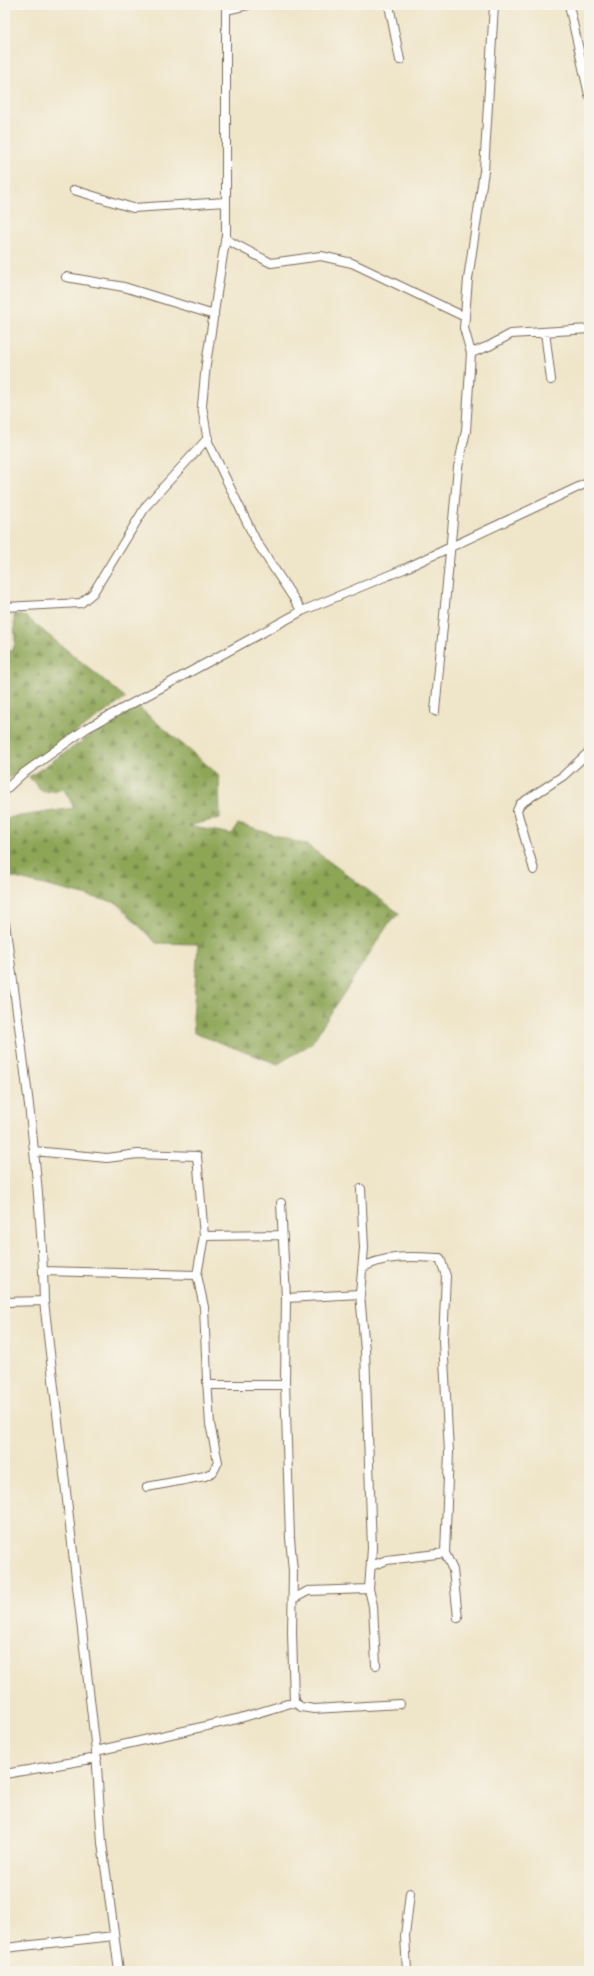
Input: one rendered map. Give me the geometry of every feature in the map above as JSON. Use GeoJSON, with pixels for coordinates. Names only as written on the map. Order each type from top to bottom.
{"type":"FeatureCollection","features":[{"type":"Feature","properties":{"kind":"street"},"geometry":{"type":"LineString","coordinates":[[248,5],[226,7],[224,188],[226,202],[225,239],[202,406],[208,438],[256,541],[302,611]]}},
{"type":"Feature","properties":{"kind":"street"},"geometry":{"type":"LineString","coordinates":[[390,5],[400,60]]}},
{"type":"Feature","properties":{"kind":"street"},"geometry":{"type":"LineString","coordinates":[[435,711],[458,467],[466,431],[471,353],[464,328],[468,279],[484,171],[494,5]]}},
{"type":"Feature","properties":{"kind":"street"},"geometry":{"type":"LineString","coordinates":[[569,5],[589,95]]}},
{"type":"Feature","properties":{"kind":"street"},"geometry":{"type":"LineString","coordinates":[[74,190],[133,208],[226,202]]}},
{"type":"Feature","properties":{"kind":"street"},"geometry":{"type":"LineString","coordinates":[[225,239],[271,263],[321,256],[352,263],[465,317]]}},
{"type":"Feature","properties":{"kind":"street"},"geometry":{"type":"LineString","coordinates":[[66,277],[124,287],[214,315]]}},
{"type":"Feature","properties":{"kind":"street"},"geometry":{"type":"LineString","coordinates":[[471,353],[489,346],[511,334],[589,328]]}},
{"type":"Feature","properties":{"kind":"street"},"geometry":{"type":"LineString","coordinates":[[545,332],[551,380]]}},
{"type":"Feature","properties":{"kind":"street"},"geometry":{"type":"LineString","coordinates":[[5,607],[81,603],[93,593],[146,506],[208,438]]}},
{"type":"Feature","properties":{"kind":"street"},"geometry":{"type":"LineString","coordinates":[[5,790],[21,775],[86,728],[302,611],[404,569],[589,482]]}},
{"type":"Feature","properties":{"kind":"street"},"geometry":{"type":"LineString","coordinates":[[534,870],[517,811],[520,804],[563,776],[589,752]]}},
{"type":"Feature","properties":{"kind":"street"},"geometry":{"type":"LineString","coordinates":[[5,923],[6,941],[34,1152],[44,1302],[96,1755],[102,1843],[119,1971]]}},
{"type":"Feature","properties":{"kind":"street"},"geometry":{"type":"LineString","coordinates":[[34,1152],[107,1158],[138,1154],[197,1156],[204,1236],[197,1275],[204,1307],[210,1424],[218,1462],[213,1472],[205,1476],[147,1487]]}},
{"type":"Feature","properties":{"kind":"street"},"geometry":{"type":"LineString","coordinates":[[360,1189],[364,1248],[360,1294],[365,1350],[372,1548],[369,1589],[373,1606],[376,1665]]}},
{"type":"Feature","properties":{"kind":"street"},"geometry":{"type":"LineString","coordinates":[[281,1203],[286,1298],[285,1385],[290,1538],[293,1571],[294,1702]]}},
{"type":"Feature","properties":{"kind":"street"},"geometry":{"type":"LineString","coordinates":[[204,1236],[282,1235]]}},
{"type":"Feature","properties":{"kind":"street"},"geometry":{"type":"LineString","coordinates":[[362,1268],[370,1263],[404,1257],[440,1258],[446,1276],[442,1340],[449,1452],[445,1553],[453,1570],[458,1618]]}},
{"type":"Feature","properties":{"kind":"street"},"geometry":{"type":"LineString","coordinates":[[43,1271],[197,1275]]}},
{"type":"Feature","properties":{"kind":"street"},"geometry":{"type":"LineString","coordinates":[[286,1298],[360,1294]]}},
{"type":"Feature","properties":{"kind":"street"},"geometry":{"type":"LineString","coordinates":[[5,1302],[44,1302]]}},
{"type":"Feature","properties":{"kind":"street"},"geometry":{"type":"LineString","coordinates":[[207,1385],[285,1385]]}},
{"type":"Feature","properties":{"kind":"street"},"geometry":{"type":"LineString","coordinates":[[371,1566],[387,1560],[445,1553]]}},
{"type":"Feature","properties":{"kind":"street"},"geometry":{"type":"LineString","coordinates":[[293,1599],[299,1594],[308,1591],[369,1589]]}},
{"type":"Feature","properties":{"kind":"street"},"geometry":{"type":"LineString","coordinates":[[5,1774],[96,1755],[237,1719],[294,1702]]}},
{"type":"Feature","properties":{"kind":"street"},"geometry":{"type":"LineString","coordinates":[[294,1702],[301,1707],[314,1709],[400,1704]]}},
{"type":"Feature","properties":{"kind":"street"},"geometry":{"type":"LineString","coordinates":[[407,1971],[405,1936],[410,1893]]}},
{"type":"Feature","properties":{"kind":"street"},"geometry":{"type":"LineString","coordinates":[[5,1948],[114,1936]]}},
{"type":"Feature","properties":{"kind":"green space"},"geometry":{"type":"Polygon","coordinates":[[[14,614],[26,617],[126,698],[5,781],[8,709],[5,707],[5,647],[12,652],[15,643],[14,614]]]}},
{"type":"Feature","properties":{"kind":"green space"},"geometry":{"type":"Polygon","coordinates":[[[136,705],[219,775],[220,818],[188,826],[232,834],[238,824],[307,845],[400,914],[391,920],[311,1044],[278,1064],[194,1033],[193,1018],[198,944],[156,943],[117,903],[11,877],[7,818],[74,808],[64,789],[43,792],[29,777],[136,705]]]}}]}
